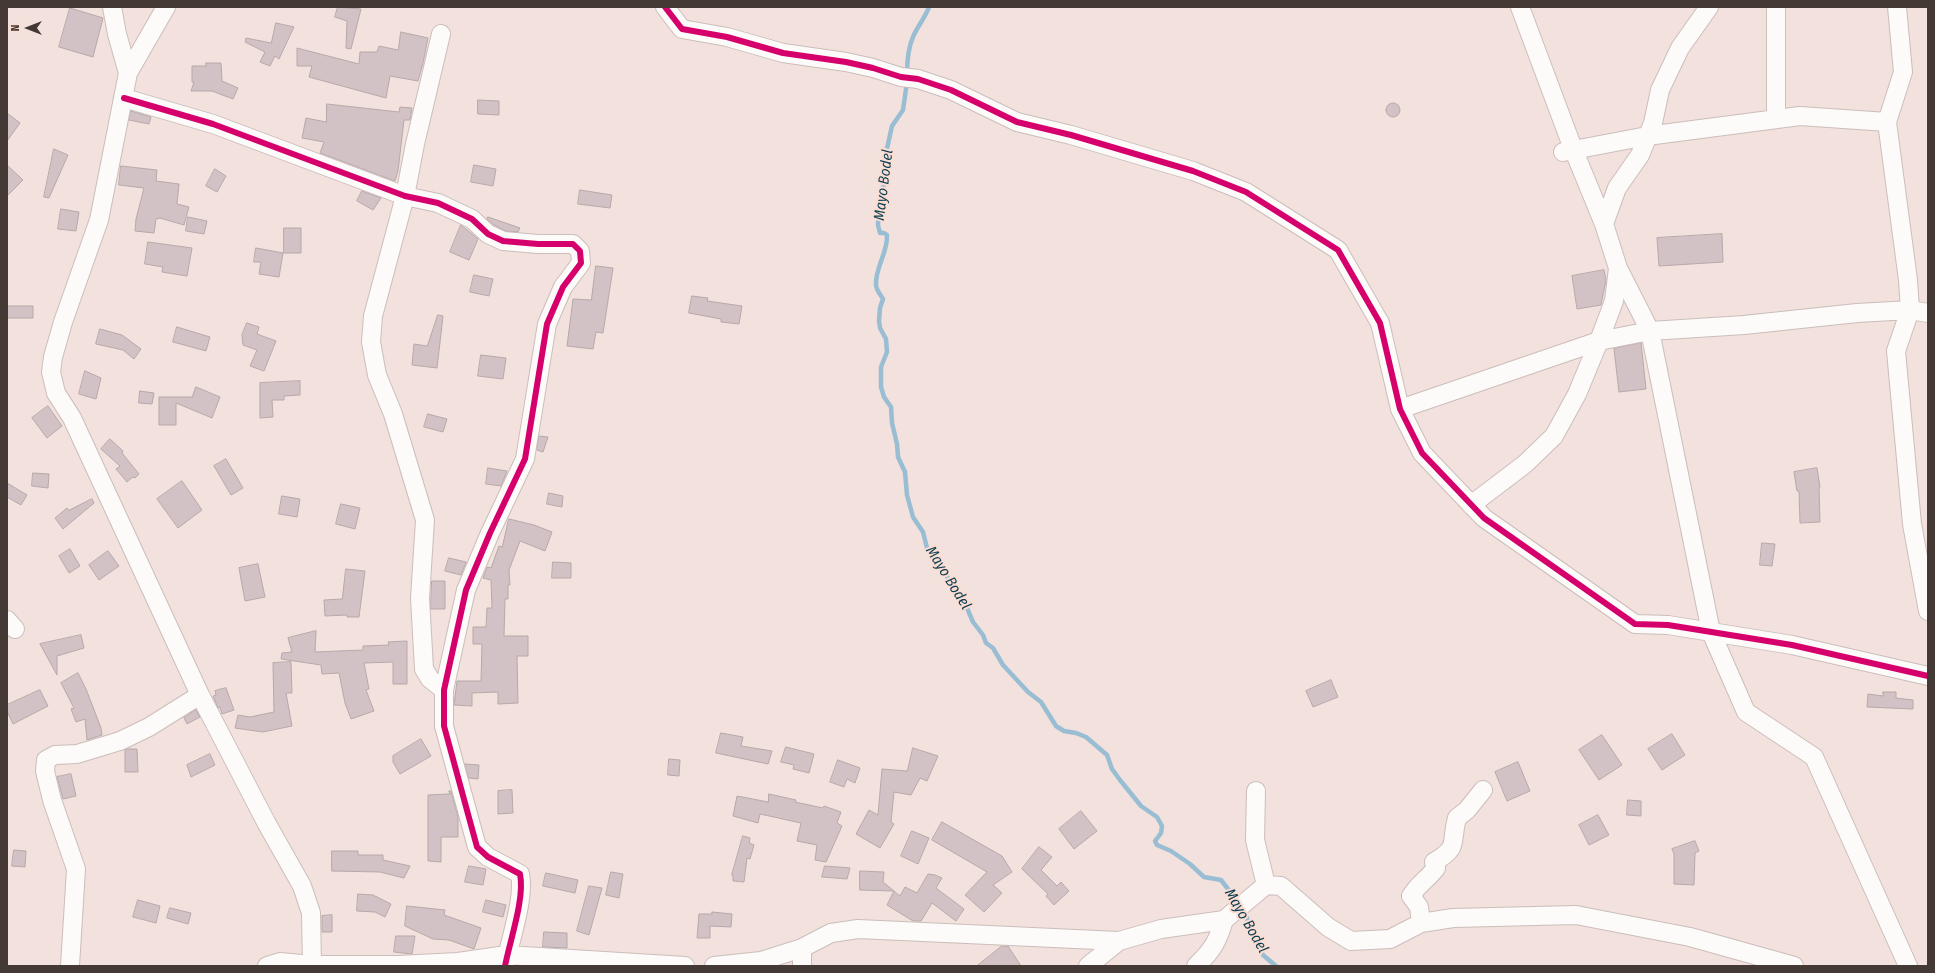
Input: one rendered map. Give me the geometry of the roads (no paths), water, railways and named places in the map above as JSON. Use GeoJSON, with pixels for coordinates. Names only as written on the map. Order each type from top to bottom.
{"type":"FeatureCollection","features":[{"type":"Feature","properties":{"kind":"street"},"geometry":{"type":"LineString","coordinates":[[112,7],[117,34],[128,73]]}},
{"type":"Feature","properties":{"kind":"street"},"geometry":{"type":"LineString","coordinates":[[166,7],[128,73],[99,220],[63,322],[53,357],[51,372],[56,393],[72,418],[200,695],[267,824],[302,886],[311,913],[312,966]]}},
{"type":"Feature","properties":{"kind":"street"},"geometry":{"type":"LineString","coordinates":[[665,7],[665,9],[682,29],[727,37],[783,53],[846,62],[873,68],[901,77],[918,79],[951,90],[1017,122],[1071,135],[1193,171],[1246,192],[1338,250],[1380,323],[1400,409],[1422,453],[1484,518],[1634,624],[1668,625],[1792,645],[1928,676]]}},
{"type":"Feature","properties":{"kind":"street"},"geometry":{"type":"LineString","coordinates":[[1520,7],[1568,151],[1604,224],[1618,268],[1650,331],[1712,632],[1746,712],[1814,757],[1908,966]]}},
{"type":"Feature","properties":{"kind":"street"},"geometry":{"type":"LineString","coordinates":[[1604,224],[1617,188],[1640,156],[1653,123],[1660,90],[1680,48],[1709,7]]}},
{"type":"Feature","properties":{"kind":"street"},"geometry":{"type":"LineString","coordinates":[[1776,7],[1776,119]]}},
{"type":"Feature","properties":{"kind":"street"},"geometry":{"type":"LineString","coordinates":[[1897,7],[1903,72],[1888,122],[1908,280],[1910,310],[1896,351],[1912,524],[1928,611]]}},
{"type":"Feature","properties":{"kind":"street"},"geometry":{"type":"LineString","coordinates":[[441,34],[415,144],[405,196],[373,316],[371,342],[377,375],[393,414],[425,520],[420,598],[424,669],[430,679],[444,690]]}},
{"type":"Feature","properties":{"kind":"street"},"geometry":{"type":"LineString","coordinates":[[124,98],[213,124],[405,196],[438,203],[472,219],[488,234],[503,241],[538,244],[573,244],[580,251],[581,263],[564,287],[547,324],[525,458],[490,533],[466,590],[444,690],[444,726],[477,848],[488,858],[520,874],[522,883],[520,897],[506,960]]}},
{"type":"Feature","properties":{"kind":"street"},"geometry":{"type":"LineString","coordinates":[[1568,151],[1648,136],[1800,116],[1888,122]]}},
{"type":"Feature","properties":{"kind":"street"},"geometry":{"type":"LineString","coordinates":[[1471,505],[1525,464],[1554,436],[1577,394],[1599,341],[1614,301],[1618,268]]}},
{"type":"Feature","properties":{"kind":"street"},"geometry":{"type":"LineString","coordinates":[[1400,409],[1599,341],[1650,331],[1744,325],[1857,313],[1910,310],[1928,313]]}},
{"type":"Feature","properties":{"kind":"street"},"geometry":{"type":"LineString","coordinates":[[70,966],[76,869],[52,800],[45,771],[46,760],[55,756],[77,754],[120,741],[149,727],[200,695]]}},
{"type":"Feature","properties":{"kind":"street"},"geometry":{"type":"LineString","coordinates":[[1421,923],[1419,906],[1411,896],[1417,886],[1429,878],[1436,868],[1434,862],[1447,854],[1453,846],[1457,818],[1467,810],[1483,790]]}},
{"type":"Feature","properties":{"kind":"street"},"geometry":{"type":"LineString","coordinates":[[1256,791],[1255,840],[1266,885]]}},
{"type":"Feature","properties":{"kind":"street"},"geometry":{"type":"LineString","coordinates":[[1196,966],[1208,954],[1218,940],[1235,911],[1266,885],[1281,886],[1328,927],[1351,941],[1390,939],[1421,923],[1453,918],[1576,915],[1690,936],[1792,966]]}},
{"type":"Feature","properties":{"kind":"street"},"geometry":{"type":"LineString","coordinates":[[714,966],[761,961],[802,948],[831,933],[858,929],[1119,941],[1235,911]]}},
{"type":"Feature","properties":{"kind":"street"},"geometry":{"type":"LineString","coordinates":[[1088,966],[1119,941]]}},
{"type":"Feature","properties":{"kind":"street"},"geometry":{"type":"LineString","coordinates":[[802,948],[802,966]]}},
{"type":"Feature","properties":{"kind":"street"},"geometry":{"type":"LineString","coordinates":[[267,966],[280,962],[312,966],[399,965],[506,960],[685,966]]}},
{"type":"Feature","properties":{"kind":"waterway","name":"Mayo Bodel"},"geometry":{"type":"LineString","coordinates":[[907,74],[911,41],[929,7]]}},
{"type":"Feature","properties":{"kind":"waterway","name":"Mayo Bodel"},"geometry":{"type":"LineString","coordinates":[[907,82],[903,110],[892,126],[886,153],[886,174],[879,208],[878,225],[880,233],[887,235],[887,242],[877,272],[876,287],[883,299],[880,308],[879,321],[880,328],[886,339],[887,352],[881,367],[881,387],[884,397],[891,407],[892,423],[897,444],[898,457],[905,472],[907,495],[913,517],[923,532],[927,548],[964,601],[973,622],[983,635],[986,643],[993,648],[1003,665],[1028,692],[1041,702],[1056,726],[1064,731],[1076,733],[1086,737],[1107,755],[1112,769],[1120,780],[1141,806],[1157,817],[1162,826],[1161,833],[1155,841],[1157,845],[1171,851],[1190,864],[1204,877],[1221,880],[1238,902]]}},
{"type":"Feature","properties":{"kind":"waterway","name":"Mayo Bodel"},"geometry":{"type":"LineString","coordinates":[[1243,910],[1247,918],[1249,929],[1263,955],[1276,966]]}}]}
